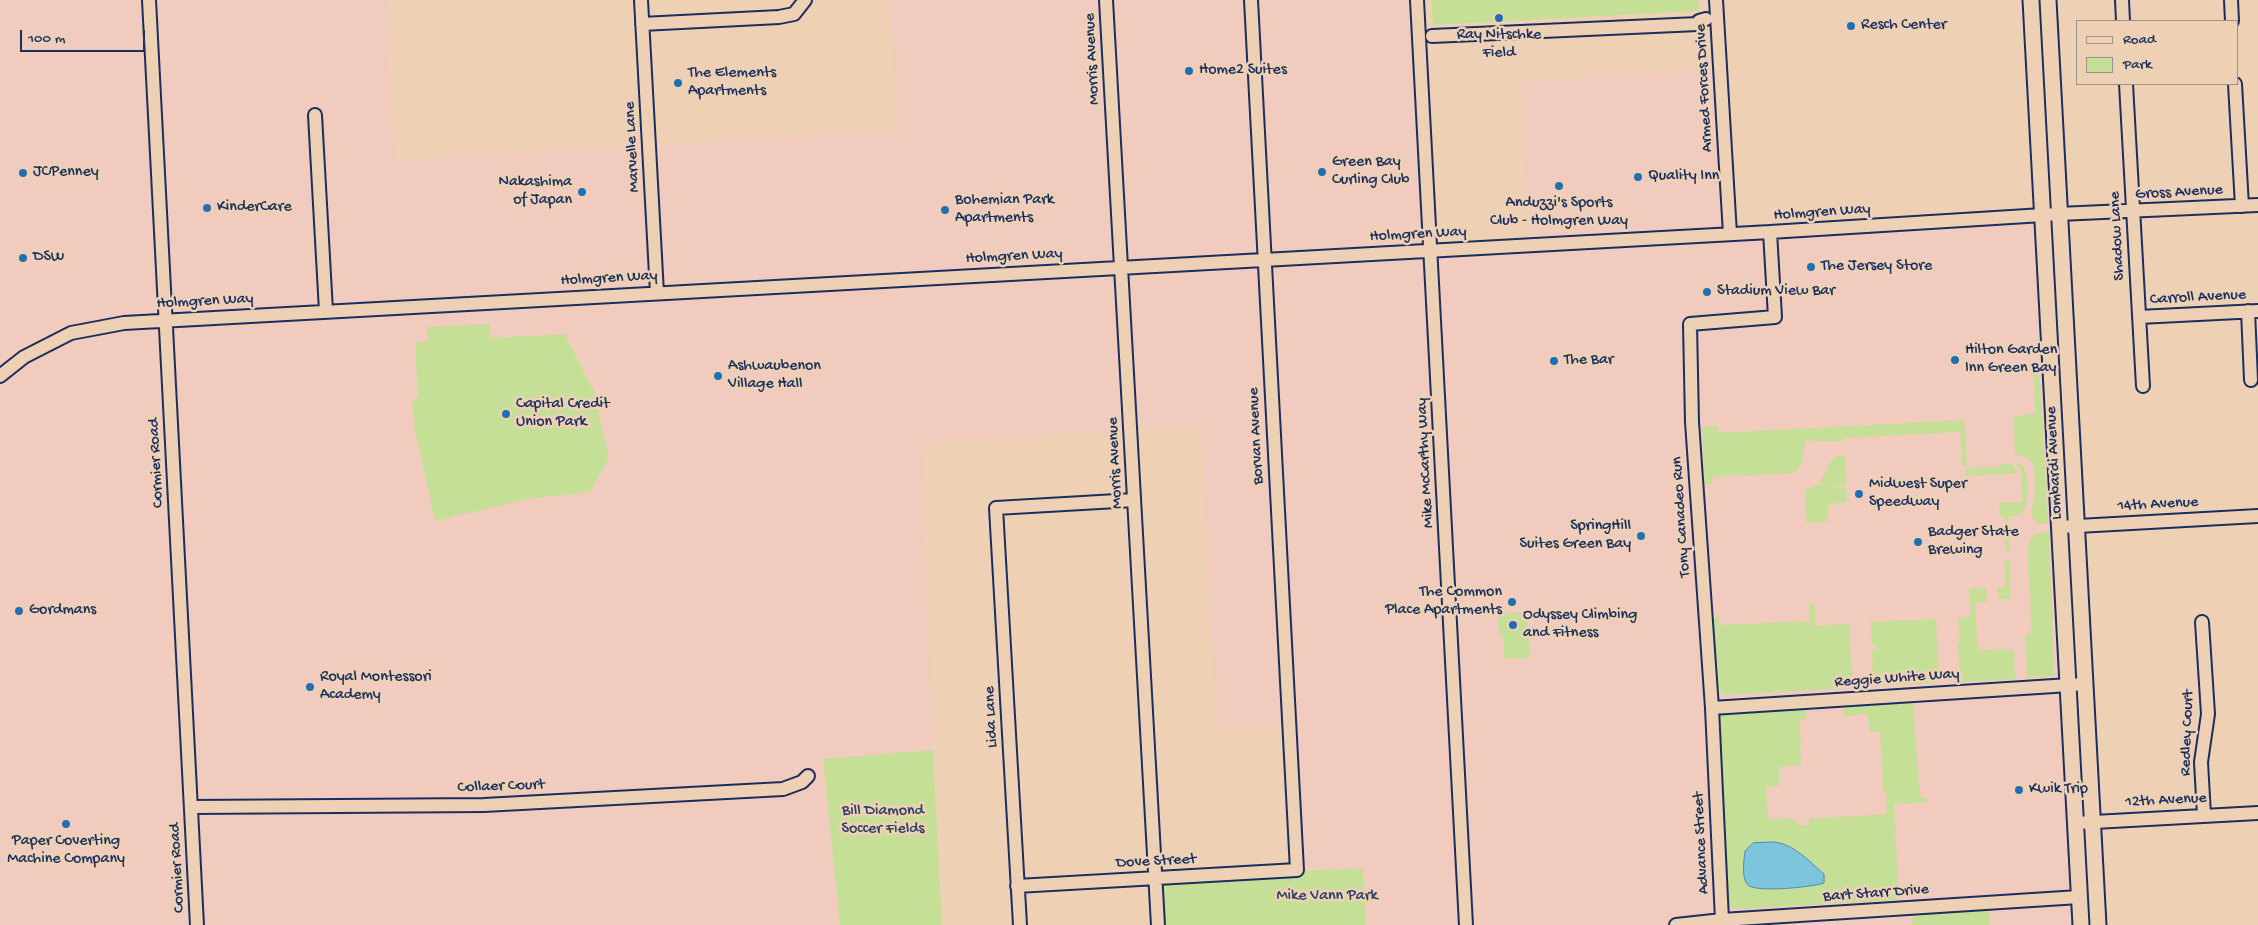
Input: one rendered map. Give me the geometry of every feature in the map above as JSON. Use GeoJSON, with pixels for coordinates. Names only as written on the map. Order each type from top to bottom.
{"type":"FeatureCollection","features":[{"type":"Feature","properties":{"kind":"main road","name":"Lombardi Avenue"},"geometry":{"type":"LineString","coordinates":[[2031,0],[2081,925]]}},
{"type":"Feature","properties":{"kind":"main road","name":"Lombardi Avenue"},"geometry":{"type":"LineString","coordinates":[[2048,0],[2098,924]]}},
{"type":"Feature","properties":{"kind":"main road"},"geometry":{"type":"LineString","coordinates":[[2079,898],[2088,899],[2092,918],[2098,924]]}},
{"type":"Feature","properties":{"kind":"street","name":"Cormier Road"},"geometry":{"type":"LineString","coordinates":[[149,0],[197,925]]}},
{"type":"Feature","properties":{"kind":"street","name":"Marvelle Lane"},"geometry":{"type":"LineString","coordinates":[[641,0],[657,293]]}},
{"type":"Feature","properties":{"kind":"street"},"geometry":{"type":"LineString","coordinates":[[642,24],[779,17],[794,14],[805,0]]}},
{"type":"Feature","properties":{"kind":"street","name":"Morris Avenue"},"geometry":{"type":"LineString","coordinates":[[1106,0],[1158,925]]}},
{"type":"Feature","properties":{"kind":"street","name":"Borvan Avenue"},"geometry":{"type":"LineString","coordinates":[[1251,0],[1297,870]]}},
{"type":"Feature","properties":{"kind":"street","name":"Mike McCarthy Way"},"geometry":{"type":"LineString","coordinates":[[1417,0],[1466,925]]}},
{"type":"Feature","properties":{"kind":"street","name":"Armed Forces Drive"},"geometry":{"type":"LineString","coordinates":[[1716,0],[1730,234]]}},
{"type":"Feature","properties":{"kind":"street"},"geometry":{"type":"LineString","coordinates":[[2122,0],[2123,20]]}},
{"type":"Feature","properties":{"kind":"street"},"geometry":{"type":"LineString","coordinates":[[2231,0],[2232,20]]}},
{"type":"Feature","properties":{"kind":"street"},"geometry":{"type":"LineString","coordinates":[[1432,36],[1698,24],[1699,21],[1706,19]]}},
{"type":"Feature","properties":{"kind":"street","name":"Shadow Lane"},"geometry":{"type":"LineString","coordinates":[[2126,85],[2143,386]]}},
{"type":"Feature","properties":{"kind":"street"},"geometry":{"type":"LineString","coordinates":[[2235,85],[2242,206]]}},
{"type":"Feature","properties":{"kind":"street"},"geometry":{"type":"LineString","coordinates":[[315,115],[326,311]]}},
{"type":"Feature","properties":{"kind":"street","name":"Gross Avenue"},"geometry":{"type":"LineString","coordinates":[[2042,215],[2258,205]]}},
{"type":"Feature","properties":{"kind":"street","name":"Holmgren Way"},"geometry":{"type":"LineString","coordinates":[[0,376],[24,357],[71,333],[124,323],[1770,232],[2042,215]]}},
{"type":"Feature","properties":{"kind":"street","name":"Tony Canadeo Run"},"geometry":{"type":"LineString","coordinates":[[1714,764],[1712,708],[1692,422],[1690,324],[1774,317],[1770,232]]}},
{"type":"Feature","properties":{"kind":"street"},"geometry":{"type":"LineString","coordinates":[[2251,380],[2253,311]]}},
{"type":"Feature","properties":{"kind":"street","name":"Carroll Avenue"},"geometry":{"type":"LineString","coordinates":[[2139,317],[2253,311]]}},
{"type":"Feature","properties":{"kind":"street","name":"Lida Lane"},"geometry":{"type":"LineString","coordinates":[[1020,925],[996,508],[1134,500]]}},
{"type":"Feature","properties":{"kind":"street","name":"14th Avenue"},"geometry":{"type":"LineString","coordinates":[[2060,527],[2258,516]]}},
{"type":"Feature","properties":{"kind":"street","name":"Redley Court"},"geometry":{"type":"LineString","coordinates":[[2202,622],[2208,714],[2201,762],[2204,815]]}},
{"type":"Feature","properties":{"kind":"street","name":"Reggie White Way"},"geometry":{"type":"LineString","coordinates":[[1712,708],[2085,684]]}},
{"type":"Feature","properties":{"kind":"street","name":"Advance Street"},"geometry":{"type":"LineString","coordinates":[[1714,764],[1722,920]]}},
{"type":"Feature","properties":{"kind":"street","name":"Collaer Court"},"geometry":{"type":"LineString","coordinates":[[192,807],[502,804],[783,789],[802,782],[808,776]]}},
{"type":"Feature","properties":{"kind":"street","name":"12th Avenue"},"geometry":{"type":"LineString","coordinates":[[2076,823],[2258,813]]}},
{"type":"Feature","properties":{"kind":"street","name":"Dove Street"},"geometry":{"type":"LineString","coordinates":[[1017,886],[1297,870]]}},
{"type":"Feature","properties":{"kind":"street","name":"Bart Starr Drive"},"geometry":{"type":"LineString","coordinates":[[1676,925],[1722,920],[2079,898]]}},
{"type":"Feature","properties":{"kind":"shaded area"},"geometry":{"type":"Polygon","coordinates":[[[0,0],[386,0],[394,160],[898,130],[891,0],[1417,0],[1431,251],[1531,245],[1521,81],[1719,68],[1730,234],[2042,215],[2081,925],[1366,925],[1363,868],[1297,870],[1289,724],[1217,728],[1202,426],[921,443],[933,750],[823,759],[840,925],[0,925],[0,0]]]}},
{"type":"Feature","properties":{"kind":"green space","name":"Ray Nitschke Field"},"geometry":{"type":"Polygon","coordinates":[[[1431,0],[1698,0],[1699,11],[1433,25],[1431,0]]]}},
{"type":"Feature","properties":{"kind":"green space","name":"Capital Credit Union Park"},"geometry":{"type":"Polygon","coordinates":[[[490,324],[490,338],[565,334],[594,391],[609,459],[590,492],[527,499],[435,521],[414,425],[412,403],[418,395],[415,342],[428,342],[427,327],[490,324]]]}},
{"type":"Feature","properties":{"kind":"green space"},"geometry":{"type":"Polygon","coordinates":[[[2028,363],[2039,363],[2048,523],[2038,524],[2031,516],[2035,486],[2034,469],[2027,458],[2015,454],[2013,417],[2035,413],[2033,369],[2026,369],[2028,363]]]}},
{"type":"Feature","properties":{"kind":"green space"},"geometry":{"type":"Polygon","coordinates":[[[1964,420],[1967,466],[1963,466],[1960,432],[1844,438],[1844,441],[1810,441],[1808,438],[1805,440],[1802,463],[1795,473],[1713,477],[1713,484],[1705,485],[1702,429],[1708,426],[1717,426],[1718,433],[1964,420]]]}},
{"type":"Feature","properties":{"kind":"green space"},"geometry":{"type":"Polygon","coordinates":[[[1836,456],[1845,456],[1846,485],[1828,486],[1818,483],[1831,462],[1836,456]]]}},
{"type":"Feature","properties":{"kind":"green space"},"geometry":{"type":"Polygon","coordinates":[[[2016,463],[2023,465],[2025,469],[2028,481],[2028,494],[2024,510],[2015,516],[2009,516],[2010,550],[2006,550],[2004,516],[2000,516],[1999,503],[2022,502],[2021,471],[2016,463]]]}},
{"type":"Feature","properties":{"kind":"green space"},"geometry":{"type":"Polygon","coordinates":[[[2012,464],[2018,473],[1966,476],[1965,470],[1968,468],[1999,467],[1999,465],[2012,464]]]}},
{"type":"Feature","properties":{"kind":"green space"},"geometry":{"type":"Polygon","coordinates":[[[1817,485],[1847,488],[1847,502],[1828,504],[1829,512],[1827,513],[1829,521],[1806,523],[1805,490],[1817,485]]]}},
{"type":"Feature","properties":{"kind":"green space"},"geometry":{"type":"Polygon","coordinates":[[[2049,532],[2054,671],[2057,675],[2027,678],[2025,635],[2032,634],[2027,547],[2029,547],[2030,540],[2035,534],[2049,532]]]}},
{"type":"Feature","properties":{"kind":"green space"},"geometry":{"type":"Polygon","coordinates":[[[2009,559],[2011,599],[2000,599],[1997,588],[2006,587],[2004,560],[2009,559]]]}},
{"type":"Feature","properties":{"kind":"green space"},"geometry":{"type":"Polygon","coordinates":[[[1986,588],[1987,602],[1975,603],[1978,650],[2013,649],[2016,679],[1962,682],[1957,643],[1960,642],[1958,618],[1970,617],[1969,589],[1986,588]]]}},
{"type":"Feature","properties":{"kind":"green space"},"geometry":{"type":"Polygon","coordinates":[[[1814,602],[1816,626],[1849,624],[1853,688],[1724,695],[1716,686],[1712,618],[1718,617],[1720,625],[1809,621],[1809,606],[1814,602]]]}},
{"type":"Feature","properties":{"kind":"green space","name":"Odyssey Climbing and Fitness"},"geometry":{"type":"Polygon","coordinates":[[[1527,612],[1530,658],[1504,659],[1503,637],[1499,637],[1498,614],[1527,612]]]}},
{"type":"Feature","properties":{"kind":"green space"},"geometry":{"type":"Polygon","coordinates":[[[1936,619],[1939,683],[1873,686],[1872,650],[1877,649],[1876,645],[1872,645],[1871,622],[1936,619]]]}},
{"type":"Feature","properties":{"kind":"green space"},"geometry":{"type":"Polygon","coordinates":[[[1913,701],[1920,796],[1927,799],[1927,802],[1894,804],[1899,900],[1737,909],[1731,906],[1728,900],[1719,717],[1723,712],[1805,708],[1807,719],[1800,720],[1801,765],[1779,767],[1779,786],[1766,787],[1768,819],[1792,818],[1798,825],[1809,825],[1809,819],[1887,814],[1886,791],[1883,790],[1880,731],[1870,732],[1868,714],[1843,716],[1843,709],[1850,705],[1913,701]]]}},
{"type":"Feature","properties":{"kind":"green space","name":"Bill Diamond Soccer Fields"},"geometry":{"type":"Polygon","coordinates":[[[933,750],[942,925],[840,925],[823,759],[933,750]]]}},
{"type":"Feature","properties":{"kind":"green space","name":"Mike Vann Park"},"geometry":{"type":"Polygon","coordinates":[[[1363,868],[1366,925],[1158,925],[1155,878],[1363,868]]]}},
{"type":"Feature","properties":{"kind":"green space"},"geometry":{"type":"Polygon","coordinates":[[[1986,910],[1989,914],[1990,925],[1913,925],[1912,918],[1915,914],[1986,910]]]}},
{"type":"Feature","properties":{"kind":"water"},"geometry":{"type":"Polygon","coordinates":[[[1773,842],[1794,849],[1807,859],[1824,874],[1824,883],[1797,888],[1773,889],[1762,889],[1748,885],[1744,878],[1745,851],[1753,843],[1773,842]]]}},
{"type":"Feature","properties":{"kind":"place","name":"Ray Nitschke Field"},"geometry":{"type":"Point","coordinates":[1499,18]}},
{"type":"Feature","properties":{"kind":"place","name":"Resch Center"},"geometry":{"type":"Point","coordinates":[1851,26]}},
{"type":"Feature","properties":{"kind":"place","name":"Home2 Suites"},"geometry":{"type":"Point","coordinates":[1189,71]}},
{"type":"Feature","properties":{"kind":"place","name":"The Elements Apartments"},"geometry":{"type":"Point","coordinates":[678,83]}},
{"type":"Feature","properties":{"kind":"place","name":"Green Bay Curling Club"},"geometry":{"type":"Point","coordinates":[1322,172]}},
{"type":"Feature","properties":{"kind":"place","name":"JCPenney"},"geometry":{"type":"Point","coordinates":[23,173]}},
{"type":"Feature","properties":{"kind":"place","name":"Quality Inn"},"geometry":{"type":"Point","coordinates":[1638,177]}},
{"type":"Feature","properties":{"kind":"place","name":"Anduzzi's Sports Club - Holmgren Way"},"geometry":{"type":"Point","coordinates":[1559,186]}},
{"type":"Feature","properties":{"kind":"place","name":"Nakashima of Japan"},"geometry":{"type":"Point","coordinates":[582,192]}},
{"type":"Feature","properties":{"kind":"place","name":"KinderCare"},"geometry":{"type":"Point","coordinates":[207,208]}},
{"type":"Feature","properties":{"kind":"place","name":"Bohemian Park Apartments"},"geometry":{"type":"Point","coordinates":[945,210]}},
{"type":"Feature","properties":{"kind":"place","name":"DSW"},"geometry":{"type":"Point","coordinates":[23,258]}},
{"type":"Feature","properties":{"kind":"place","name":"The Jersey Store"},"geometry":{"type":"Point","coordinates":[1811,267]}},
{"type":"Feature","properties":{"kind":"place","name":"Stadium View Bar"},"geometry":{"type":"Point","coordinates":[1707,292]}},
{"type":"Feature","properties":{"kind":"place","name":"Hilton Garden Inn Green Bay"},"geometry":{"type":"Point","coordinates":[1955,360]}},
{"type":"Feature","properties":{"kind":"place","name":"The Bar"},"geometry":{"type":"Point","coordinates":[1554,361]}},
{"type":"Feature","properties":{"kind":"place","name":"Ashwaubenon Village Hall"},"geometry":{"type":"Point","coordinates":[718,376]}},
{"type":"Feature","properties":{"kind":"place","name":"Capital Credit Union Park"},"geometry":{"type":"Point","coordinates":[506,414]}},
{"type":"Feature","properties":{"kind":"place","name":"Midwest Super Speedway"},"geometry":{"type":"Point","coordinates":[1859,494]}},
{"type":"Feature","properties":{"kind":"place","name":"SpringHill Suites Green Bay"},"geometry":{"type":"Point","coordinates":[1641,536]}},
{"type":"Feature","properties":{"kind":"place","name":"Badger State Brewing"},"geometry":{"type":"Point","coordinates":[1918,542]}},
{"type":"Feature","properties":{"kind":"place","name":"The Common Place Apartments"},"geometry":{"type":"Point","coordinates":[1512,602]}},
{"type":"Feature","properties":{"kind":"place","name":"Gordmans"},"geometry":{"type":"Point","coordinates":[19,611]}},
{"type":"Feature","properties":{"kind":"place","name":"Odyssey Climbing and Fitness"},"geometry":{"type":"Point","coordinates":[1513,625]}},
{"type":"Feature","properties":{"kind":"place","name":"Royal Montessori Academy"},"geometry":{"type":"Point","coordinates":[310,687]}},
{"type":"Feature","properties":{"kind":"place","name":"Kwik Trip"},"geometry":{"type":"Point","coordinates":[2019,790]}},
{"type":"Feature","properties":{"kind":"place","name":"Paper Coverting Machine Company"},"geometry":{"type":"Point","coordinates":[66,824]}}]}
